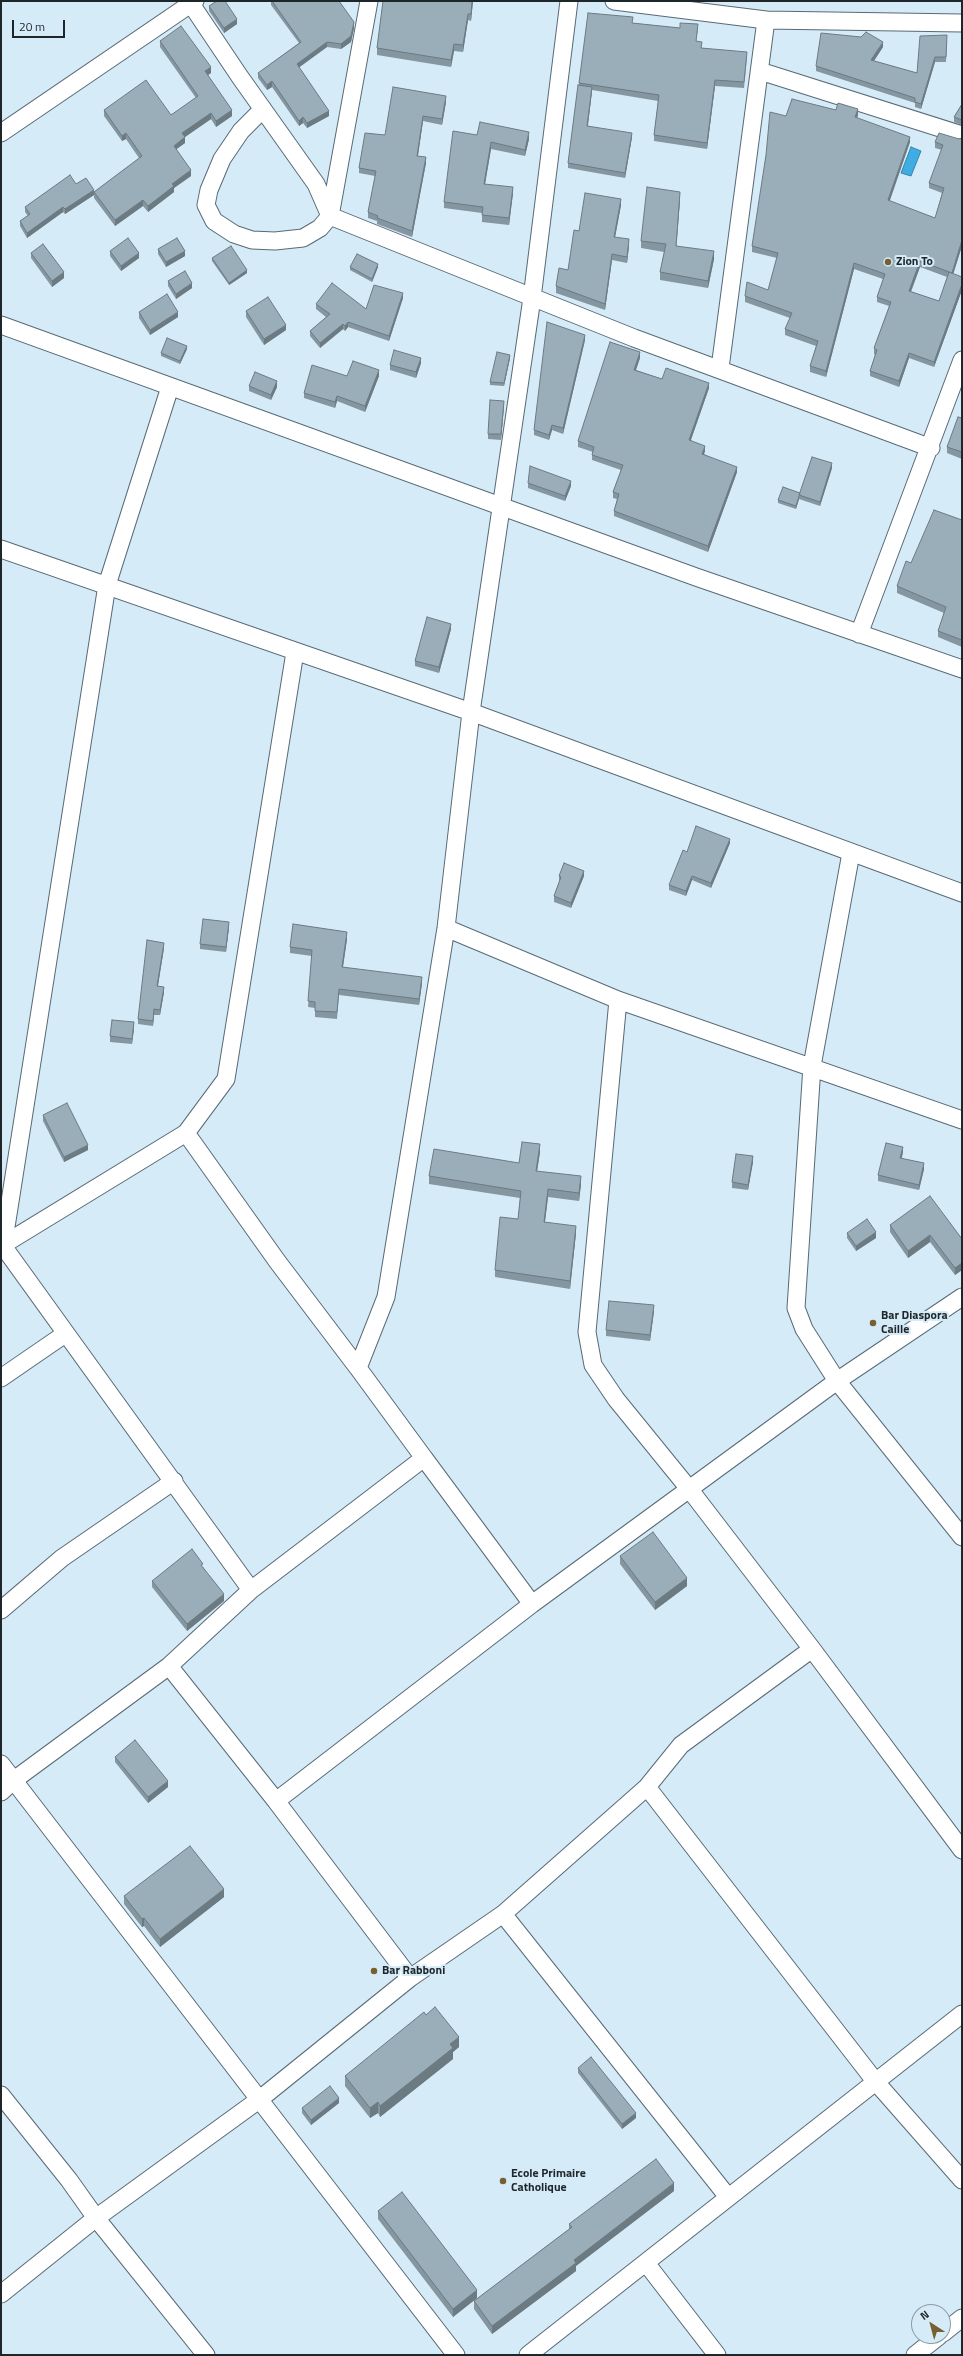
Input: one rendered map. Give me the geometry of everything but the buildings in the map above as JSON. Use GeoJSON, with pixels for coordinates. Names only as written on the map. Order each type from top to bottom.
{"type":"FeatureCollection","features":[{"type":"Feature","properties":{"kind":"street"},"geometry":{"type":"LineString","coordinates":[[263,109],[242,131],[219,165],[209,190],[206,205],[214,221],[234,234],[252,240],[275,241],[303,238],[320,228],[330,216],[369,1]]}},
{"type":"Feature","properties":{"kind":"street"},"geometry":{"type":"LineString","coordinates":[[358,1368],[386,1297],[446,928],[471,712],[503,507],[532,298],[569,1]]}},
{"type":"Feature","properties":{"kind":"street"},"geometry":{"type":"LineString","coordinates":[[614,1],[766,20],[962,23]]}},
{"type":"Feature","properties":{"kind":"street"},"geometry":{"type":"LineString","coordinates":[[1,133],[191,2],[263,109],[316,184],[330,216],[634,338],[720,368],[931,448]]}},
{"type":"Feature","properties":{"kind":"street"},"geometry":{"type":"LineString","coordinates":[[720,368],[766,20]]}},
{"type":"Feature","properties":{"kind":"street"},"geometry":{"type":"LineString","coordinates":[[760,71],[962,135]]}},
{"type":"Feature","properties":{"kind":"street"},"geometry":{"type":"LineString","coordinates":[[1,325],[503,507],[859,634],[962,669]]}},
{"type":"Feature","properties":{"kind":"street"},"geometry":{"type":"LineString","coordinates":[[859,634],[931,448],[962,360]]}},
{"type":"Feature","properties":{"kind":"street"},"geometry":{"type":"LineString","coordinates":[[170,387],[107,585],[2,1246],[174,1481],[251,1590]]}},
{"type":"Feature","properties":{"kind":"street"},"geometry":{"type":"LineString","coordinates":[[1,549],[471,712],[962,893]]}},
{"type":"Feature","properties":{"kind":"street"},"geometry":{"type":"LineString","coordinates":[[2,1246],[186,1133],[226,1079],[295,652]]}},
{"type":"Feature","properties":{"kind":"street"},"geometry":{"type":"LineString","coordinates":[[851,853],[812,1066],[796,1308],[804,1329],[837,1381],[962,1537]]}},
{"type":"Feature","properties":{"kind":"street"},"geometry":{"type":"LineString","coordinates":[[446,928],[618,1000],[812,1066],[962,1120]]}},
{"type":"Feature","properties":{"kind":"street"},"geometry":{"type":"LineString","coordinates":[[618,1000],[587,1332],[593,1365],[616,1399],[690,1490],[812,1649],[962,1850]]}},
{"type":"Feature","properties":{"kind":"street"},"geometry":{"type":"LineString","coordinates":[[186,1133],[277,1260],[532,1604]]}},
{"type":"Feature","properties":{"kind":"street"},"geometry":{"type":"LineString","coordinates":[[276,1801],[532,1604],[690,1490],[837,1381],[962,1297]]}},
{"type":"Feature","properties":{"kind":"street"},"geometry":{"type":"LineString","coordinates":[[1,1378],[65,1334]]}},
{"type":"Feature","properties":{"kind":"street"},"geometry":{"type":"LineString","coordinates":[[1,1792],[14,1780],[169,1666],[251,1590],[424,1458]]}},
{"type":"Feature","properties":{"kind":"street"},"geometry":{"type":"LineString","coordinates":[[1,1610],[62,1558],[174,1481]]}},
{"type":"Feature","properties":{"kind":"street"},"geometry":{"type":"LineString","coordinates":[[1,2294],[96,2218],[260,2099],[410,1978],[503,1914],[647,1787],[681,1745],[812,1649]]}},
{"type":"Feature","properties":{"kind":"street"},"geometry":{"type":"LineString","coordinates":[[169,1666],[276,1801],[410,1978]]}},
{"type":"Feature","properties":{"kind":"street"},"geometry":{"type":"LineString","coordinates":[[1,1764],[456,2355]]}},
{"type":"Feature","properties":{"kind":"street"},"geometry":{"type":"LineString","coordinates":[[647,1787],[875,2081],[962,2180]]}},
{"type":"Feature","properties":{"kind":"street"},"geometry":{"type":"LineString","coordinates":[[503,1914],[728,2197]]}},
{"type":"Feature","properties":{"kind":"street"},"geometry":{"type":"LineString","coordinates":[[528,2355],[646,2264],[728,2197],[962,2014]]}},
{"type":"Feature","properties":{"kind":"street"},"geometry":{"type":"LineString","coordinates":[[1,2094],[69,2180],[96,2218],[206,2355]]}},
{"type":"Feature","properties":{"kind":"street"},"geometry":{"type":"LineString","coordinates":[[646,2264],[717,2355]]}},
{"type":"Feature","properties":{"kind":"street"},"geometry":{"type":"LineString","coordinates":[[951,2327],[962,2318]]}},
{"type":"Feature","properties":{"kind":"street"},"geometry":{"type":"LineString","coordinates":[[915,2355],[929,2344]]}},
{"type":"Feature","properties":{"kind":"water"},"geometry":{"type":"Polygon","coordinates":[[[911,147],[921,151],[911,176],[901,173],[911,147]]]}},
{"type":"Feature","properties":{"kind":"place","name":"Zion To"},"geometry":{"type":"Point","coordinates":[888,262]}},
{"type":"Feature","properties":{"kind":"place","name":"Bar Diaspora Caille"},"geometry":{"type":"Point","coordinates":[873,1323]}},
{"type":"Feature","properties":{"kind":"place","name":"Bar Rabboni"},"geometry":{"type":"Point","coordinates":[374,1971]}},
{"type":"Feature","properties":{"kind":"place","name":"Ecole Primaire Catholique"},"geometry":{"type":"Point","coordinates":[503,2181]}}]}
